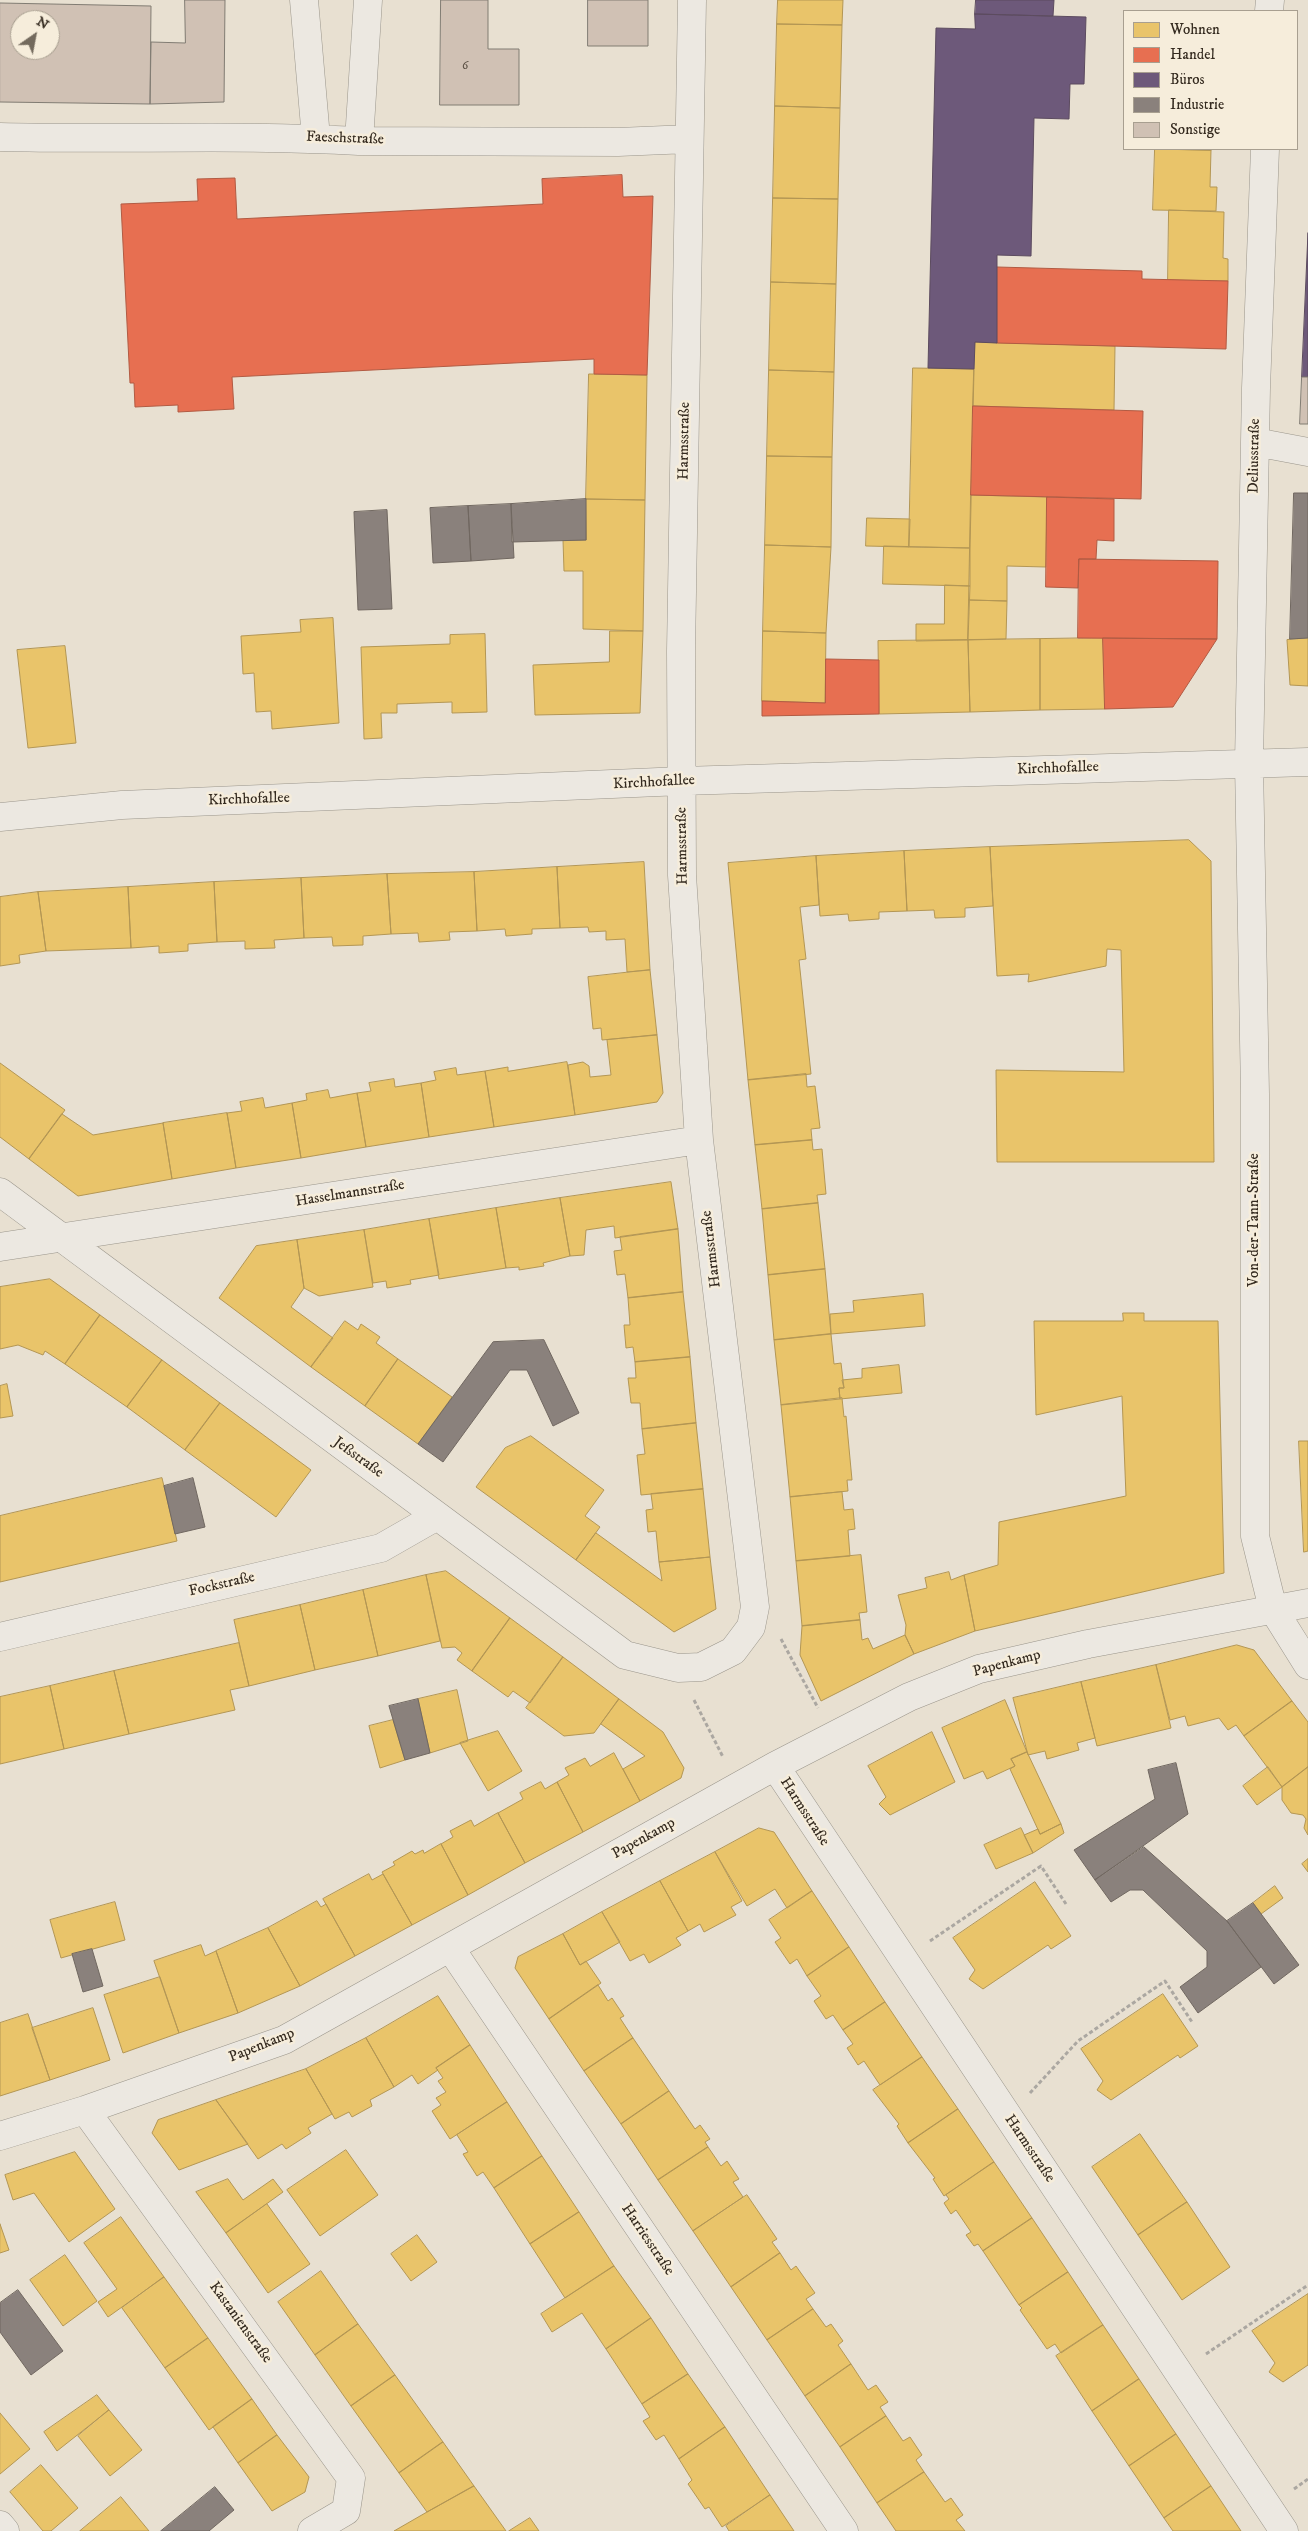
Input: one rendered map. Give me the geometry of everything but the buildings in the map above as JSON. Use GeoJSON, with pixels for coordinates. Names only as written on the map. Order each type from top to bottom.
{"type":"FeatureCollection","features":[{"type":"Feature","properties":{"kind":"street"},"geometry":{"type":"LineString","coordinates":[[304,0],[316,138]]}},
{"type":"Feature","properties":{"kind":"street"},"geometry":{"type":"LineString","coordinates":[[359,141],[368,0]]}},
{"type":"Feature","properties":{"kind":"street","name":"Harmsstraße"},"geometry":{"type":"LineString","coordinates":[[692,0],[681,651],[682,875],[700,1140],[755,1608],[751,1627],[733,1651]]}},
{"type":"Feature","properties":{"kind":"street","name":"Faeschstraße"},"geometry":{"type":"LineString","coordinates":[[0,137],[96,139],[316,138],[359,141],[618,142],[690,139]]}},
{"type":"Feature","properties":{"kind":"street","name":"Deliusstraße"},"geometry":{"type":"LineString","coordinates":[[1249,763],[1255,442],[1265,150]]}},
{"type":"Feature","properties":{"kind":"street"},"geometry":{"type":"LineString","coordinates":[[1255,442],[1308,434]]}},
{"type":"Feature","properties":{"kind":"street"},"geometry":{"type":"LineString","coordinates":[[1255,442],[1308,452]]}},
{"type":"Feature","properties":{"kind":"street","name":"Kirchhofallee"},"geometry":{"type":"LineString","coordinates":[[0,817],[122,805],[682,781],[1308,762]]}},
{"type":"Feature","properties":{"kind":"street","name":"Von-der-Tann-Straße"},"geometry":{"type":"LineString","coordinates":[[1249,763],[1255,1094],[1254,1536],[1274,1609],[1308,1665]]}},
{"type":"Feature","properties":{"kind":"street","name":"Hasselmannstraße"},"geometry":{"type":"LineString","coordinates":[[0,1247],[700,1140]]}},
{"type":"Feature","properties":{"kind":"street","name":"Jeßstraße"},"geometry":{"type":"LineString","coordinates":[[0,1192],[625,1655],[678,1668],[701,1667],[733,1651]]}},
{"type":"Feature","properties":{"kind":"street","name":"Fockstraße"},"geometry":{"type":"LineString","coordinates":[[0,1637],[381,1548],[437,1516]]}},
{"type":"Feature","properties":{"kind":"street","name":"Papenkamp"},"geometry":{"type":"LineString","coordinates":[[0,2136],[85,2110],[284,2040],[738,1786],[909,1697],[979,1670],[1088,1644],[1308,1602]]}},
{"type":"Feature","properties":{"kind":"street","name":"Harmsstraße"},"geometry":{"type":"LineString","coordinates":[[775,1766],[1284,2531]]}},
{"type":"Feature","properties":{"kind":"street","name":"Harriesstraße"},"geometry":{"type":"LineString","coordinates":[[451,1948],[844,2531]]}},
{"type":"Feature","properties":{"kind":"street","name":"Kastanienstraße"},"geometry":{"type":"LineString","coordinates":[[85,2110],[351,2478],[346,2511],[312,2531]]}},
{"type":"Feature","properties":{"kind":"street"},"geometry":{"type":"LineString","coordinates":[[0,2525],[5,2531]]}},
{"type":"Feature","properties":{"kind":"path"},"geometry":{"type":"LineString","coordinates":[[755,1608],[780,1637],[832,1736]]}},
{"type":"Feature","properties":{"kind":"path"},"geometry":{"type":"LineString","coordinates":[[678,1668],[738,1786]]}},
{"type":"Feature","properties":{"kind":"path"},"geometry":{"type":"LineString","coordinates":[[952,1926],[1041,1866],[1066,1904]]}},
{"type":"Feature","properties":{"kind":"path"},"geometry":{"type":"LineString","coordinates":[[1008,2117],[1078,2041],[1165,1981],[1192,2022]]}},
{"type":"Feature","properties":{"kind":"path"},"geometry":{"type":"LineString","coordinates":[[1231,2337],[1308,2285]]}}]}
